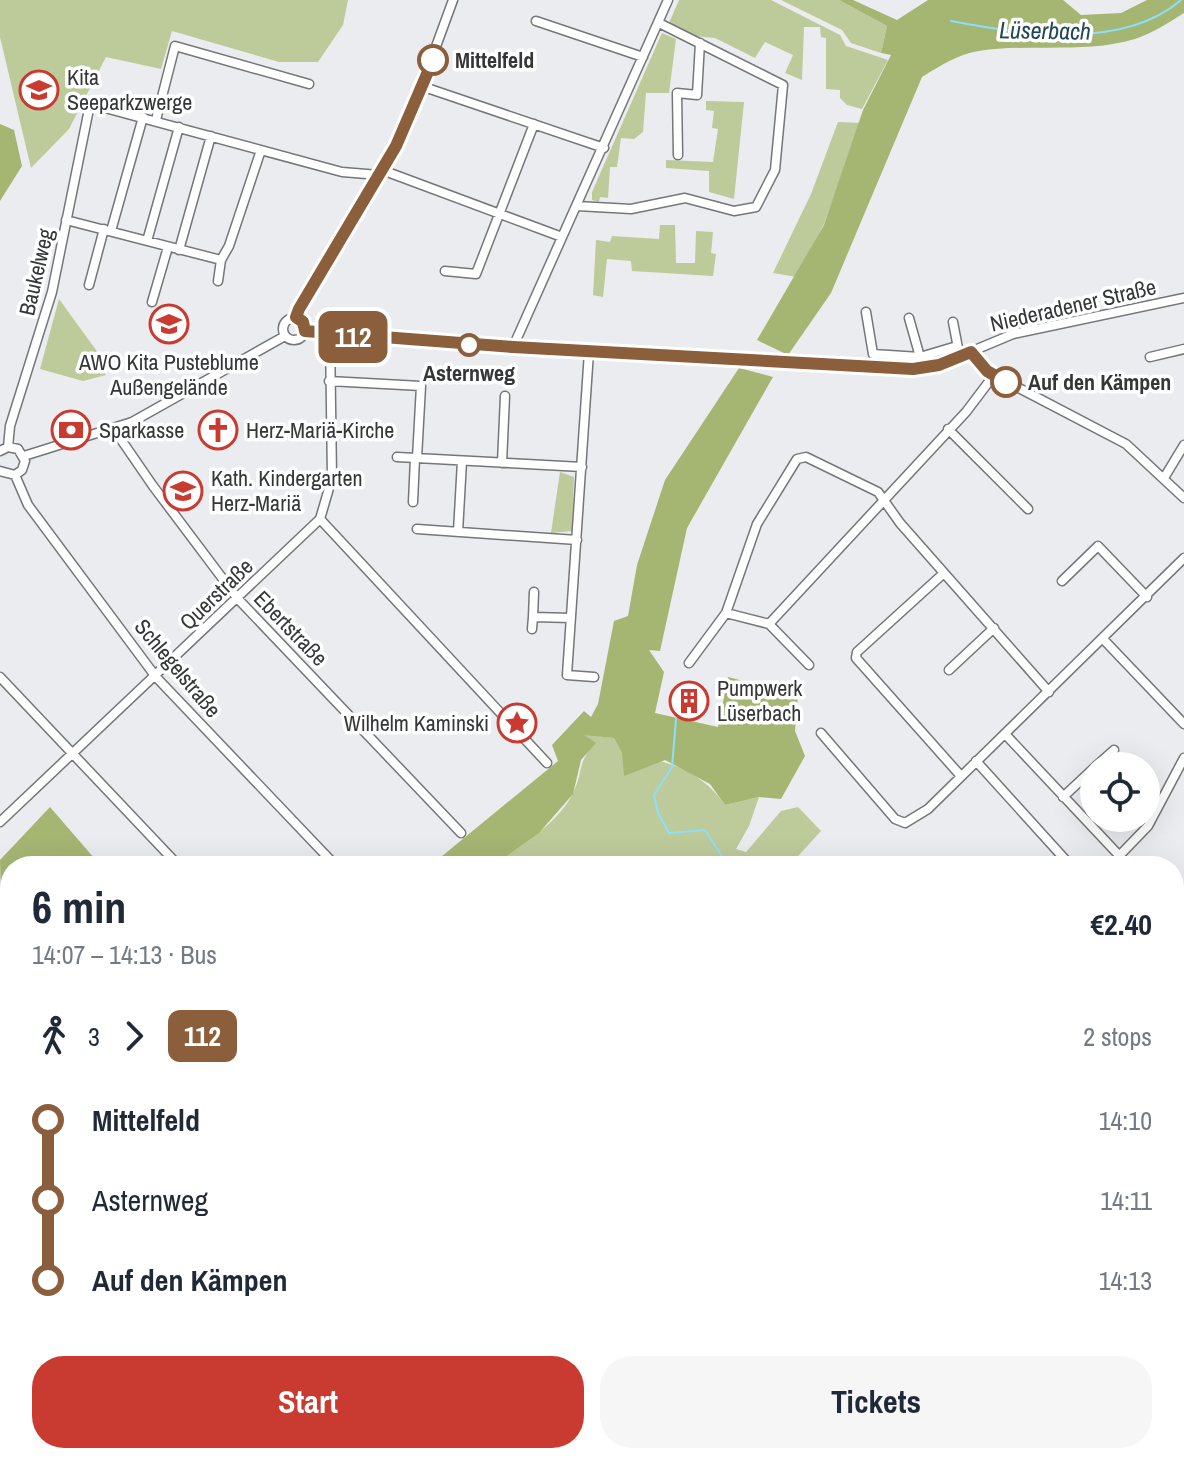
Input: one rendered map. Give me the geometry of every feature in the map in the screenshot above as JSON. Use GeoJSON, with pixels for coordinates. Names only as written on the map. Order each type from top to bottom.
{"type":"FeatureCollection","features":[{"type":"Feature","properties":{"kind":"street"},"geometry":{"type":"LineString","coordinates":[[285,336],[283,325],[296,317],[380,172],[424,87],[453,0]]}},
{"type":"Feature","properties":{"kind":"street"},"geometry":{"type":"LineString","coordinates":[[513,347],[668,0]]}},
{"type":"Feature","properties":{"kind":"street"},"geometry":{"type":"LineString","coordinates":[[536,21],[643,57]]}},
{"type":"Feature","properties":{"kind":"street"},"geometry":{"type":"LineString","coordinates":[[577,206],[631,209],[685,198],[734,211],[756,207],[775,170],[783,85],[659,23]]}},
{"type":"Feature","properties":{"kind":"street"},"geometry":{"type":"LineString","coordinates":[[678,155],[677,93],[697,95],[700,43]]}},
{"type":"Feature","properties":{"kind":"street"},"geometry":{"type":"LineString","coordinates":[[156,120],[175,46],[309,84]]}},
{"type":"Feature","properties":{"kind":"street"},"geometry":{"type":"LineString","coordinates":[[424,87],[604,148]]}},
{"type":"Feature","properties":{"kind":"street","name":"Baukelweg"},"geometry":{"type":"LineString","coordinates":[[4,449],[52,292],[89,109],[94,105],[143,117]]}},
{"type":"Feature","properties":{"kind":"street"},"geometry":{"type":"LineString","coordinates":[[89,285],[143,117],[342,172],[380,172],[562,237]]}},
{"type":"Feature","properties":{"kind":"street"},"geometry":{"type":"LineString","coordinates":[[445,271],[476,274],[502,214],[534,124]]}},
{"type":"Feature","properties":{"kind":"street"},"geometry":{"type":"LineString","coordinates":[[147,241],[179,127]]}},
{"type":"Feature","properties":{"kind":"street"},"geometry":{"type":"LineString","coordinates":[[179,250],[211,136]]}},
{"type":"Feature","properties":{"kind":"street"},"geometry":{"type":"LineString","coordinates":[[218,281],[221,260],[229,246],[261,150]]}},
{"type":"Feature","properties":{"kind":"street"},"geometry":{"type":"LineString","coordinates":[[66,220],[221,260]]}},
{"type":"Feature","properties":{"kind":"street"},"geometry":{"type":"LineString","coordinates":[[152,302],[168,247]]}},
{"type":"Feature","properties":{"kind":"street","name":"Niederadener Straße"},"geometry":{"type":"LineString","coordinates":[[305,331],[589,352],[913,369],[939,365],[1025,331],[1184,298]]}},
{"type":"Feature","properties":{"kind":"street"},"geometry":{"type":"LineString","coordinates":[[866,312],[873,354],[920,357],[957,346]]}},
{"type":"Feature","properties":{"kind":"street"},"geometry":{"type":"LineString","coordinates":[[24,456],[118,428],[285,336],[296,340],[305,331],[303,322],[296,317]]}},
{"type":"Feature","properties":{"kind":"street"},"geometry":{"type":"LineString","coordinates":[[909,318],[920,357]]}},
{"type":"Feature","properties":{"kind":"street"},"geometry":{"type":"LineString","coordinates":[[953,322],[957,346],[994,375],[1126,444],[1184,498]]}},
{"type":"Feature","properties":{"kind":"street","name":"Querstraße"},"geometry":{"type":"LineString","coordinates":[[0,822],[320,519],[332,478],[330,335]]}},
{"type":"Feature","properties":{"kind":"street"},"geometry":{"type":"LineString","coordinates":[[1150,357],[1184,349]]}},
{"type":"Feature","properties":{"kind":"street"},"geometry":{"type":"LineString","coordinates":[[589,352],[567,675],[594,677]]}},
{"type":"Feature","properties":{"kind":"street"},"geometry":{"type":"LineString","coordinates":[[769,624],[994,375]]}},
{"type":"Feature","properties":{"kind":"street"},"geometry":{"type":"LineString","coordinates":[[329,381],[421,386],[413,502]]}},
{"type":"Feature","properties":{"kind":"street"},"geometry":{"type":"LineString","coordinates":[[502,463],[505,396]]}},
{"type":"Feature","properties":{"kind":"street","name":"Ebertstraße"},"geometry":{"type":"LineString","coordinates":[[118,428],[120,438],[153,486],[238,599],[461,833]]}},
{"type":"Feature","properties":{"kind":"street"},"geometry":{"type":"LineString","coordinates":[[948,429],[1028,509]]}},
{"type":"Feature","properties":{"kind":"street"},"geometry":{"type":"LineString","coordinates":[[1164,478],[1184,445]]}},
{"type":"Feature","properties":{"kind":"street"},"geometry":{"type":"LineString","coordinates":[[0,471],[15,475],[22,470],[24,456],[18,449],[4,449]]}},
{"type":"Feature","properties":{"kind":"street"},"geometry":{"type":"LineString","coordinates":[[397,457],[582,467]]}},
{"type":"Feature","properties":{"kind":"street"},"geometry":{"type":"LineString","coordinates":[[689,663],[726,613],[757,524],[797,459],[806,457],[883,498],[900,523],[1049,692]]}},
{"type":"Feature","properties":{"kind":"street"},"geometry":{"type":"LineString","coordinates":[[458,532],[462,461]]}},
{"type":"Feature","properties":{"kind":"street","name":"Schlegelstraße"},"geometry":{"type":"LineString","coordinates":[[15,475],[28,505],[156,677],[326,856]]}},
{"type":"Feature","properties":{"kind":"street"},"geometry":{"type":"LineString","coordinates":[[320,519],[547,763]]}},
{"type":"Feature","properties":{"kind":"street"},"geometry":{"type":"LineString","coordinates":[[417,529],[577,540]]}},
{"type":"Feature","properties":{"kind":"street"},"geometry":{"type":"LineString","coordinates":[[1062,581],[1098,546],[1147,597]]}},
{"type":"Feature","properties":{"kind":"street"},"geometry":{"type":"LineString","coordinates":[[821,733],[901,823],[928,809],[1104,640],[1184,558]]}},
{"type":"Feature","properties":{"kind":"street"},"geometry":{"type":"LineString","coordinates":[[944,573],[857,652],[856,658],[960,775]]}},
{"type":"Feature","properties":{"kind":"street"},"geometry":{"type":"LineString","coordinates":[[532,629],[534,592]]}},
{"type":"Feature","properties":{"kind":"street"},"geometry":{"type":"LineString","coordinates":[[726,613],[769,624],[809,665]]}},
{"type":"Feature","properties":{"kind":"street"},"geometry":{"type":"LineString","coordinates":[[533,617],[571,618]]}},
{"type":"Feature","properties":{"kind":"street"},"geometry":{"type":"LineString","coordinates":[[949,670],[994,628]]}},
{"type":"Feature","properties":{"kind":"street"},"geometry":{"type":"LineString","coordinates":[[1104,640],[1184,724]]}},
{"type":"Feature","properties":{"kind":"street"},"geometry":{"type":"LineString","coordinates":[[0,677],[170,856]]}},
{"type":"Feature","properties":{"kind":"street"},"geometry":{"type":"LineString","coordinates":[[1005,734],[1119,856],[1148,826],[1184,758]]}},
{"type":"Feature","properties":{"kind":"street"},"geometry":{"type":"LineString","coordinates":[[976,761],[1062,856]]}},
{"type":"Feature","properties":{"kind":"street"},"geometry":{"type":"LineString","coordinates":[[1063,797],[1080,781]]}},
{"type":"Feature","properties":{"kind":"green space"},"geometry":{"type":"Polygon","coordinates":[[[0,0],[348,0],[343,25],[318,62],[279,62],[172,31],[161,69],[106,57],[69,129],[31,168],[0,37],[0,0]]]}},
{"type":"Feature","properties":{"kind":"green space"},"geometry":{"type":"Polygon","coordinates":[[[679,0],[771,0],[840,35],[846,46],[888,60],[862,109],[847,105],[840,98],[840,90],[826,89],[826,38],[821,37],[820,27],[804,27],[802,80],[785,73],[793,55],[765,42],[755,58],[715,38],[693,36],[669,23],[679,0]]]}},
{"type":"Feature","properties":{"kind":"green space"},"geometry":{"type":"Polygon","coordinates":[[[781,0],[839,0],[887,26],[881,53],[851,43],[842,30],[781,0]]]}},
{"type":"Feature","properties":{"kind":"green space"},"geometry":{"type":"Polygon","coordinates":[[[839,0],[853,0],[897,20],[928,0],[1063,0],[1081,15],[1121,13],[1147,0],[1184,0],[1184,13],[1135,39],[1097,46],[979,51],[956,58],[922,77],[831,293],[788,355],[757,340],[824,225],[863,110],[891,55],[881,53],[887,26],[839,0]]]}},
{"type":"Feature","properties":{"kind":"green space"},"geometry":{"type":"Polygon","coordinates":[[[662,33],[676,39],[669,93],[646,93],[643,132],[634,139],[621,138],[617,167],[610,167],[608,198],[600,197],[599,202],[592,200],[592,192],[662,33]]]}},
{"type":"Feature","properties":{"kind":"green space"},"geometry":{"type":"Polygon","coordinates":[[[706,101],[744,102],[734,199],[709,192],[709,171],[666,168],[666,160],[713,162],[718,129],[712,128],[714,111],[706,110],[706,101]]]}},
{"type":"Feature","properties":{"kind":"green space"},"geometry":{"type":"Polygon","coordinates":[[[838,122],[861,123],[824,224],[796,277],[773,273],[811,194],[838,122]]]}},
{"type":"Feature","properties":{"kind":"green space"},"geometry":{"type":"Polygon","coordinates":[[[0,124],[14,130],[22,166],[0,201],[0,124]]]}},
{"type":"Feature","properties":{"kind":"green space"},"geometry":{"type":"Polygon","coordinates":[[[660,225],[675,225],[676,263],[695,263],[696,231],[713,232],[711,253],[716,254],[713,276],[632,271],[631,261],[607,259],[603,297],[593,295],[596,240],[610,242],[612,236],[659,239],[660,225]]]}},
{"type":"Feature","properties":{"kind":"green space"},"geometry":{"type":"Polygon","coordinates":[[[59,299],[96,350],[106,375],[83,381],[40,369],[59,299]]]}},
{"type":"Feature","properties":{"kind":"green space"},"geometry":{"type":"Polygon","coordinates":[[[739,368],[773,377],[687,528],[660,651],[649,650],[664,672],[655,713],[718,727],[728,677],[798,695],[795,731],[805,756],[781,799],[759,797],[725,805],[710,784],[665,760],[624,776],[622,753],[614,738],[584,735],[596,743],[581,760],[573,794],[539,833],[507,856],[442,856],[558,761],[552,745],[584,711],[591,717],[598,704],[614,621],[628,616],[637,565],[665,480],[739,368]]]}},
{"type":"Feature","properties":{"kind":"green space"},"geometry":{"type":"Polygon","coordinates":[[[560,472],[574,477],[572,531],[551,533],[560,472]]]}},
{"type":"Feature","properties":{"kind":"green space"},"geometry":{"type":"Polygon","coordinates":[[[581,734],[614,738],[622,753],[680,768],[704,782],[725,805],[759,797],[749,826],[736,849],[746,852],[781,811],[798,807],[821,831],[798,856],[507,856],[560,813],[573,793],[583,763],[595,743],[581,734]]]}},
{"type":"Feature","properties":{"kind":"green space"},"geometry":{"type":"Polygon","coordinates":[[[50,807],[92,856],[4,856],[50,807]]]}},
{"type":"Feature","properties":{"kind":"waterway","name":"Lüserbach"},"geometry":{"type":"LineString","coordinates":[[951,21],[1039,34],[1100,32],[1130,27],[1157,16],[1181,0]]}},
{"type":"Feature","properties":{"kind":"waterway","name":"Lüserbach"},"geometry":{"type":"LineString","coordinates":[[676,719],[672,767],[654,795],[658,813],[669,833],[705,830],[722,856]]}},
{"type":"Feature","properties":{"kind":"bus line","name":"112"},"geometry":{"type":"LineString","coordinates":[[433,60],[424,87],[396,146],[299,309],[296,317],[305,325],[305,331],[513,347],[913,369],[939,365],[971,352],[987,371],[1006,382]]}},
{"type":"Feature","properties":{"kind":"place","name":"Mittelfeld"},"geometry":{"type":"Point","coordinates":[433,60]}},
{"type":"Feature","properties":{"kind":"place","name":"Kita Seeparkzwerge"},"geometry":{"type":"Point","coordinates":[39,90]}},
{"type":"Feature","properties":{"kind":"place","name":"AWO Kita Pusteblume Außengelände"},"geometry":{"type":"Point","coordinates":[169,324]}},
{"type":"Feature","properties":{"kind":"place","name":"Asternweg"},"geometry":{"type":"Point","coordinates":[469,345]}},
{"type":"Feature","properties":{"kind":"place","name":"Auf den Kämpen"},"geometry":{"type":"Point","coordinates":[1006,382]}},
{"type":"Feature","properties":{"kind":"place","name":"Sparkasse"},"geometry":{"type":"Point","coordinates":[71,430]}},
{"type":"Feature","properties":{"kind":"place","name":"Herz-Mariä-Kirche"},"geometry":{"type":"Point","coordinates":[218,430]}},
{"type":"Feature","properties":{"kind":"place","name":"Kath. Kindergarten Herz-Mariä"},"geometry":{"type":"Point","coordinates":[183,491]}},
{"type":"Feature","properties":{"kind":"place","name":"Pumpwerk Lüserbach"},"geometry":{"type":"Point","coordinates":[689,701]}},
{"type":"Feature","properties":{"kind":"place","name":"Wilhelm Kaminski"},"geometry":{"type":"Point","coordinates":[517,723]}}]}
